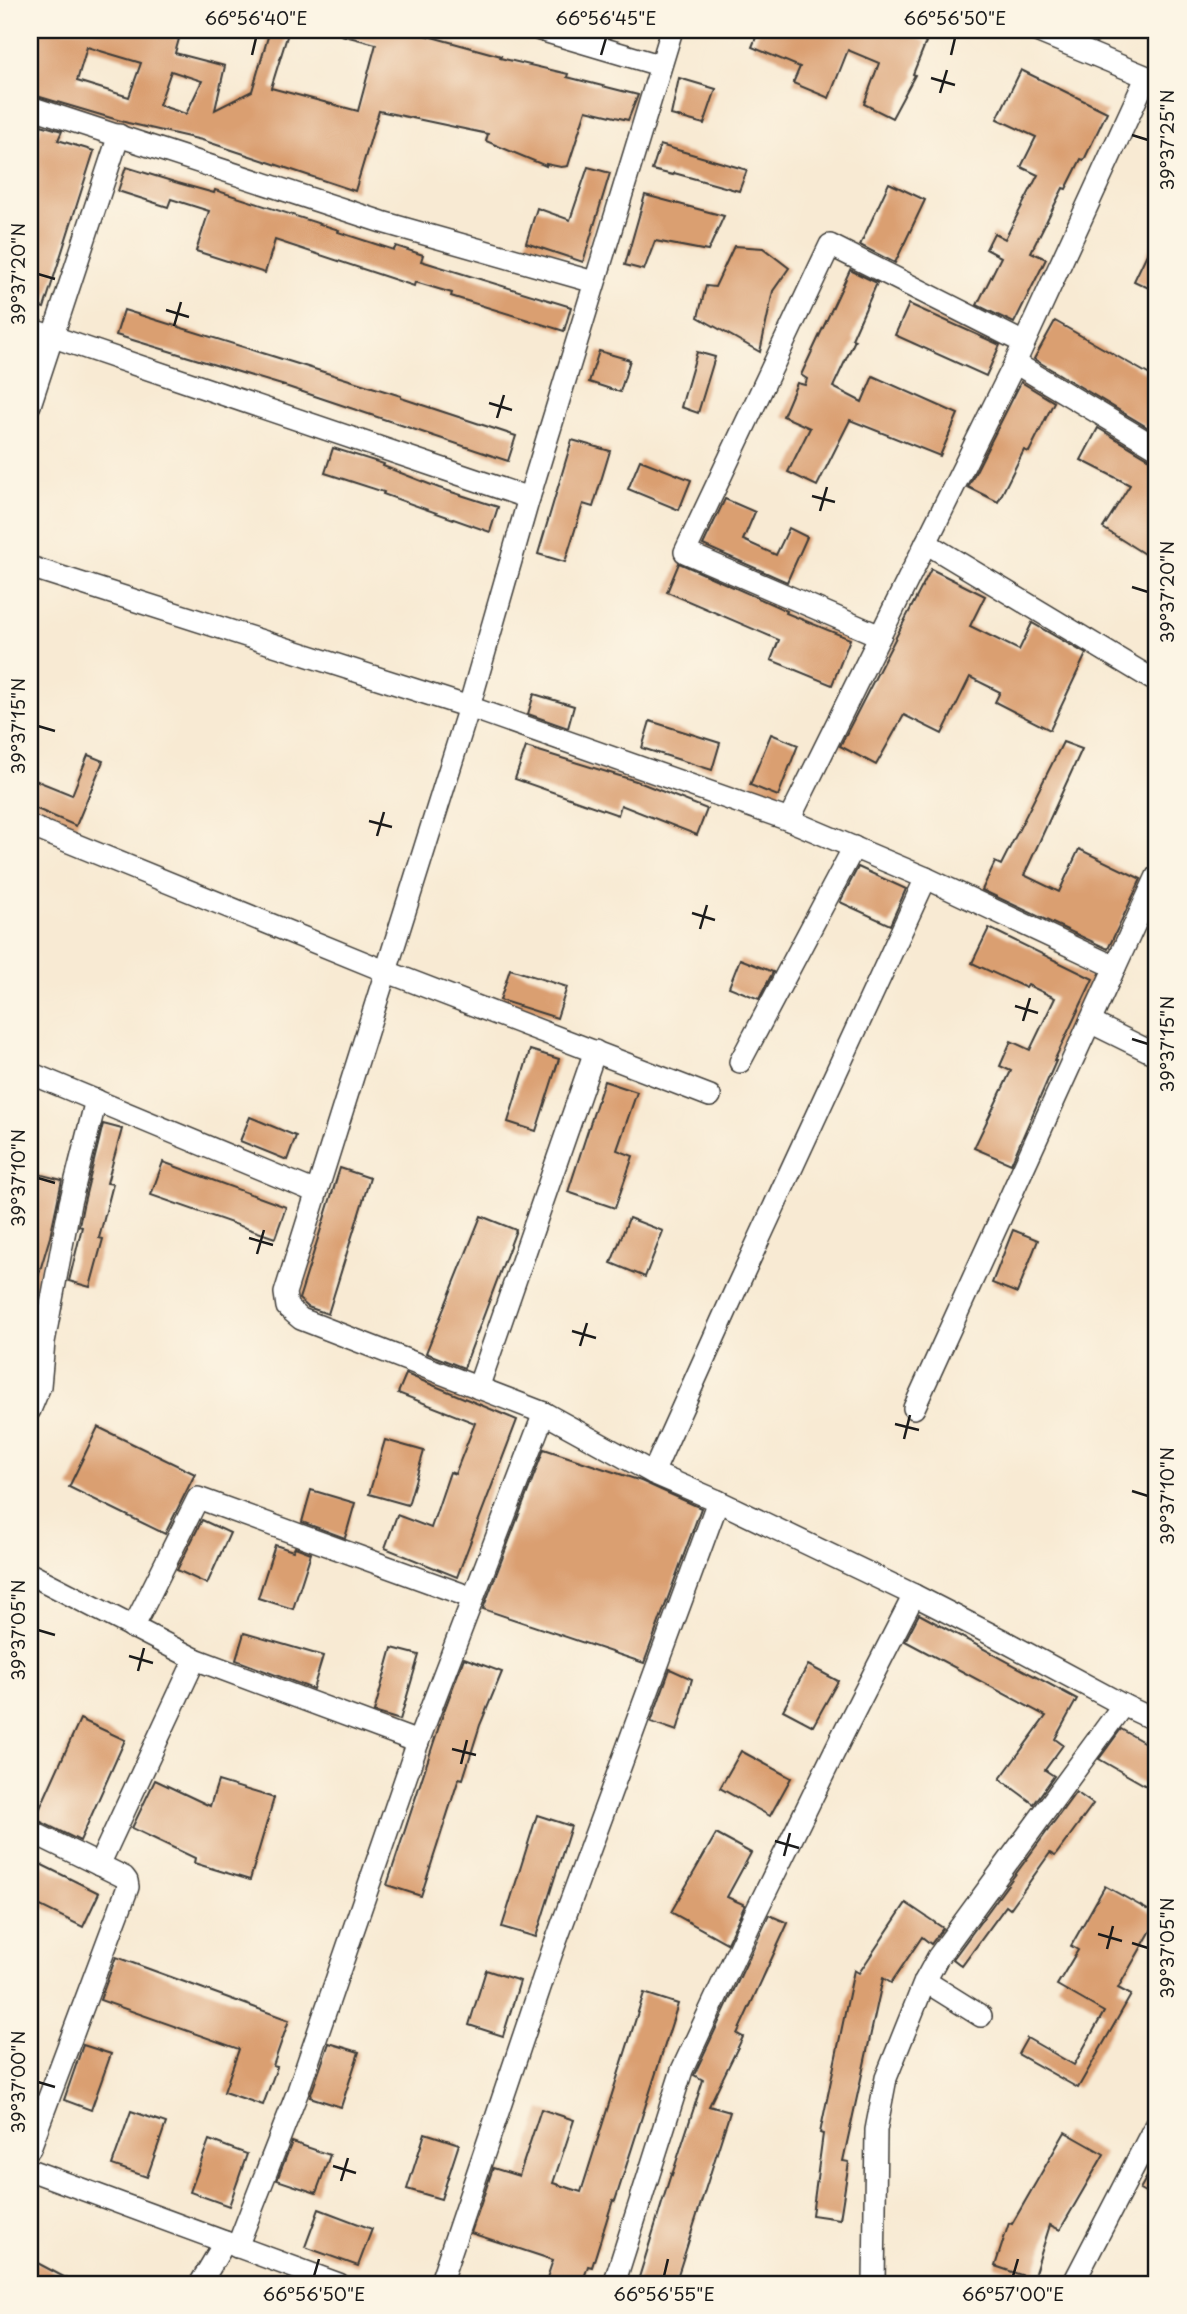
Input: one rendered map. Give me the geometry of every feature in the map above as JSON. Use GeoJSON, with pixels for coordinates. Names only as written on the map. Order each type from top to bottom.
{"type":"FeatureCollection","features":[{"type":"Feature","properties":{"kind":"street"},"geometry":{"type":"LineString","coordinates":[[540,30],[659,65]]}},
{"type":"Feature","properties":{"kind":"street"},"geometry":{"type":"LineString","coordinates":[[671,30],[528,498],[469,707],[285,1293],[287,1307],[301,1319],[544,1413],[653,1473],[718,1501],[914,1595],[1123,1705],[1154,1712]]}},
{"type":"Feature","properties":{"kind":"street"},"geometry":{"type":"LineString","coordinates":[[789,820],[1152,79],[1034,30]]}},
{"type":"Feature","properties":{"kind":"street"},"geometry":{"type":"LineString","coordinates":[[30,107],[382,222],[594,282]]}},
{"type":"Feature","properties":{"kind":"street"},"geometry":{"type":"LineString","coordinates":[[30,405],[120,135]]}},
{"type":"Feature","properties":{"kind":"street"},"geometry":{"type":"LineString","coordinates":[[880,636],[685,552],[830,244],[1024,343]]}},
{"type":"Feature","properties":{"kind":"street"},"geometry":{"type":"LineString","coordinates":[[30,329],[528,498]]}},
{"type":"Feature","properties":{"kind":"street"},"geometry":{"type":"LineString","coordinates":[[1015,363],[1157,448]]}},
{"type":"Feature","properties":{"kind":"street"},"geometry":{"type":"LineString","coordinates":[[926,543],[1157,682]]}},
{"type":"Feature","properties":{"kind":"street"},"geometry":{"type":"LineString","coordinates":[[30,567],[469,707],[789,820],[926,878],[1115,967]]}},
{"type":"Feature","properties":{"kind":"street"},"geometry":{"type":"LineString","coordinates":[[30,826],[385,971],[710,1096]]}},
{"type":"Feature","properties":{"kind":"street"},"geometry":{"type":"LineString","coordinates":[[740,1062],[854,847]]}},
{"type":"Feature","properties":{"kind":"street"},"geometry":{"type":"LineString","coordinates":[[914,1408],[1157,876]]}},
{"type":"Feature","properties":{"kind":"street"},"geometry":{"type":"LineString","coordinates":[[653,1473],[926,878]]}},
{"type":"Feature","properties":{"kind":"street"},"geometry":{"type":"LineString","coordinates":[[1090,1022],[1157,1055]]}},
{"type":"Feature","properties":{"kind":"street"},"geometry":{"type":"LineString","coordinates":[[478,1388],[594,1051]]}},
{"type":"Feature","properties":{"kind":"street"},"geometry":{"type":"LineString","coordinates":[[30,1073],[316,1192]]}},
{"type":"Feature","properties":{"kind":"street"},"geometry":{"type":"LineString","coordinates":[[30,1410],[40,1386],[44,1342],[70,1203],[96,1100]]}},
{"type":"Feature","properties":{"kind":"street"},"geometry":{"type":"LineString","coordinates":[[200,2284],[231,2244],[298,2091],[418,1742],[544,1413]]}},
{"type":"Feature","properties":{"kind":"street"},"geometry":{"type":"LineString","coordinates":[[134,1628],[198,1498],[473,1598]]}},
{"type":"Feature","properties":{"kind":"street"},"geometry":{"type":"LineString","coordinates":[[440,2284],[552,1952],[718,1501]]}},
{"type":"Feature","properties":{"kind":"street"},"geometry":{"type":"LineString","coordinates":[[30,1574],[195,1659],[418,1742]]}},
{"type":"Feature","properties":{"kind":"street"},"geometry":{"type":"LineString","coordinates":[[614,2284],[682,2070],[845,1728],[914,1595]]}},
{"type":"Feature","properties":{"kind":"street"},"geometry":{"type":"LineString","coordinates":[[99,1865],[195,1659]]}},
{"type":"Feature","properties":{"kind":"street"},"geometry":{"type":"LineString","coordinates":[[874,2284],[876,2130],[886,2078],[925,1981],[937,1957],[1123,1705]]}},
{"type":"Feature","properties":{"kind":"street"},"geometry":{"type":"LineString","coordinates":[[30,1831],[124,1877],[128,1887],[30,2148]]}},
{"type":"Feature","properties":{"kind":"street"},"geometry":{"type":"LineString","coordinates":[[925,1981],[981,2016]]}},
{"type":"Feature","properties":{"kind":"street"},"geometry":{"type":"LineString","coordinates":[[1073,2284],[1115,2198],[1157,2122]]}},
{"type":"Feature","properties":{"kind":"street"},"geometry":{"type":"LineString","coordinates":[[30,2170],[339,2284]]}},
{"type":"Feature","properties":{"kind":"building"},"geometry":{"type":"Polygon","coordinates":[[[30,30],[151,30],[179,39],[175,53],[225,66],[215,110],[252,91],[270,30],[289,30],[271,88],[358,111],[376,44],[341,35],[342,30],[406,30],[638,95],[628,120],[586,110],[568,166],[561,167],[546,166],[486,141],[488,134],[379,111],[355,191],[202,140],[128,123],[30,94],[30,30]],[[87,47],[77,81],[129,97],[141,63],[87,47]],[[171,71],[159,105],[186,114],[202,81],[171,71]]]}},
{"type":"Feature","properties":{"kind":"building"},"geometry":{"type":"Polygon","coordinates":[[[759,30],[899,30],[926,42],[913,74],[915,75],[892,118],[864,104],[879,63],[848,50],[829,98],[793,83],[800,67],[752,47],[759,30]]]}},
{"type":"Feature","properties":{"kind":"building"},"geometry":{"type":"Polygon","coordinates":[[[1021,70],[1107,112],[1084,160],[1081,159],[1066,189],[1063,188],[1031,252],[1046,259],[1014,323],[977,305],[1001,257],[986,249],[994,233],[1005,239],[1038,175],[1021,167],[1036,137],[997,119],[1021,70]]]}},
{"type":"Feature","properties":{"kind":"building"},"geometry":{"type":"Polygon","coordinates":[[[679,78],[716,89],[704,124],[671,115],[679,78]]]}},
{"type":"Feature","properties":{"kind":"building"},"geometry":{"type":"Polygon","coordinates":[[[41,125],[62,131],[58,140],[94,151],[44,308],[30,304],[30,131],[39,134],[41,125]]]}},
{"type":"Feature","properties":{"kind":"building"},"geometry":{"type":"Polygon","coordinates":[[[660,145],[747,170],[739,191],[674,173],[673,175],[652,170],[660,145]]]}},
{"type":"Feature","properties":{"kind":"building"},"geometry":{"type":"Polygon","coordinates":[[[126,167],[214,193],[215,190],[394,250],[396,246],[423,255],[421,261],[571,307],[564,331],[451,296],[452,293],[415,282],[414,286],[275,240],[265,273],[196,251],[209,211],[171,199],[168,207],[118,191],[126,167]]]}},
{"type":"Feature","properties":{"kind":"building"},"geometry":{"type":"Polygon","coordinates":[[[588,167],[610,173],[583,262],[526,243],[537,208],[570,220],[588,167]]]}},
{"type":"Feature","properties":{"kind":"building"},"geometry":{"type":"Polygon","coordinates":[[[889,183],[925,200],[895,263],[860,245],[889,183]]]}},
{"type":"Feature","properties":{"kind":"building"},"geometry":{"type":"Polygon","coordinates":[[[645,195],[724,216],[708,251],[655,241],[644,270],[625,265],[645,195]]]}},
{"type":"Feature","properties":{"kind":"building"},"geometry":{"type":"Polygon","coordinates":[[[1157,233],[1157,292],[1134,281],[1157,233]]]}},
{"type":"Feature","properties":{"kind":"building"},"geometry":{"type":"Polygon","coordinates":[[[734,246],[763,248],[789,268],[773,291],[760,352],[698,317],[706,286],[715,287],[734,246]]]}},
{"type":"Feature","properties":{"kind":"building"},"geometry":{"type":"Polygon","coordinates":[[[850,270],[877,283],[833,387],[862,402],[873,376],[958,414],[940,456],[850,420],[817,486],[788,472],[810,428],[783,416],[797,383],[805,385],[807,379],[801,375],[850,270]]]}},
{"type":"Feature","properties":{"kind":"building"},"geometry":{"type":"Polygon","coordinates":[[[909,304],[1000,345],[986,376],[895,335],[909,304]]]}},
{"type":"Feature","properties":{"kind":"building"},"geometry":{"type":"Polygon","coordinates":[[[124,310],[401,396],[516,436],[508,461],[285,386],[116,335],[124,310]]]}},
{"type":"Feature","properties":{"kind":"building"},"geometry":{"type":"Polygon","coordinates":[[[1055,321],[1157,379],[1157,433],[1034,359],[1055,321]]]}},
{"type":"Feature","properties":{"kind":"building"},"geometry":{"type":"Polygon","coordinates":[[[599,351],[630,360],[620,392],[589,382],[599,351]]]}},
{"type":"Feature","properties":{"kind":"building"},"geometry":{"type":"Polygon","coordinates":[[[697,352],[715,357],[698,413],[681,407],[697,352]]]}},
{"type":"Feature","properties":{"kind":"building"},"geometry":{"type":"Polygon","coordinates":[[[1021,382],[1054,402],[1029,452],[1024,450],[998,502],[968,487],[1021,382]]]}},
{"type":"Feature","properties":{"kind":"building"},"geometry":{"type":"Polygon","coordinates":[[[1098,428],[1157,461],[1157,562],[1103,528],[1130,485],[1081,460],[1098,428]]]}},
{"type":"Feature","properties":{"kind":"building"},"geometry":{"type":"Polygon","coordinates":[[[572,440],[610,451],[593,507],[583,504],[565,562],[538,554],[572,440]]]}},
{"type":"Feature","properties":{"kind":"building"},"geometry":{"type":"Polygon","coordinates":[[[333,448],[384,464],[383,466],[439,488],[498,507],[490,532],[325,473],[333,448]]]}},
{"type":"Feature","properties":{"kind":"building"},"geometry":{"type":"Polygon","coordinates":[[[640,460],[691,480],[679,510],[628,489],[640,460]]]}},
{"type":"Feature","properties":{"kind":"building"},"geometry":{"type":"Polygon","coordinates":[[[725,499],[755,512],[743,540],[776,555],[789,528],[807,537],[787,582],[703,545],[725,499]]]}},
{"type":"Feature","properties":{"kind":"building"},"geometry":{"type":"Polygon","coordinates":[[[679,563],[787,611],[786,613],[850,639],[832,685],[771,660],[779,640],[667,592],[679,563]]]}},
{"type":"Feature","properties":{"kind":"building"},"geometry":{"type":"Polygon","coordinates":[[[931,569],[985,596],[970,626],[1019,650],[1032,623],[1086,654],[1050,730],[995,702],[1000,692],[970,677],[942,734],[904,715],[876,765],[840,746],[931,569]]]}},
{"type":"Feature","properties":{"kind":"building"},"geometry":{"type":"Polygon","coordinates":[[[534,694],[574,706],[568,728],[528,714],[534,694]]]}},
{"type":"Feature","properties":{"kind":"building"},"geometry":{"type":"Polygon","coordinates":[[[650,721],[720,743],[712,770],[642,748],[650,721]]]}},
{"type":"Feature","properties":{"kind":"building"},"geometry":{"type":"Polygon","coordinates":[[[771,734],[798,745],[778,796],[750,785],[771,734]]]}},
{"type":"Feature","properties":{"kind":"building"},"geometry":{"type":"Polygon","coordinates":[[[1063,742],[1082,749],[1024,875],[1059,892],[1079,849],[1141,879],[1108,949],[982,890],[995,862],[1001,865],[1063,742]]]}},
{"type":"Feature","properties":{"kind":"building"},"geometry":{"type":"Polygon","coordinates":[[[526,747],[636,781],[707,809],[697,835],[621,805],[618,815],[515,779],[526,747]]]}},
{"type":"Feature","properties":{"kind":"building"},"geometry":{"type":"Polygon","coordinates":[[[88,755],[103,761],[76,826],[30,806],[30,778],[72,795],[88,755]]]}},
{"type":"Feature","properties":{"kind":"building"},"geometry":{"type":"Polygon","coordinates":[[[858,867],[906,889],[890,925],[840,902],[858,867]]]}},
{"type":"Feature","properties":{"kind":"building"},"geometry":{"type":"Polygon","coordinates":[[[989,928],[1093,979],[1054,1061],[1011,1164],[974,1148],[1011,1071],[1000,1066],[1011,1041],[1030,1050],[1055,998],[972,963],[989,928]]]}},
{"type":"Feature","properties":{"kind":"building"},"geometry":{"type":"Polygon","coordinates":[[[740,959],[773,972],[759,999],[729,987],[740,959]]]}},
{"type":"Feature","properties":{"kind":"building"},"geometry":{"type":"Polygon","coordinates":[[[510,969],[567,987],[557,1018],[500,1000],[510,969]]]}},
{"type":"Feature","properties":{"kind":"building"},"geometry":{"type":"Polygon","coordinates":[[[530,1050],[559,1059],[536,1131],[508,1122],[530,1050]]]}},
{"type":"Feature","properties":{"kind":"building"},"geometry":{"type":"Polygon","coordinates":[[[604,1081],[637,1092],[617,1150],[633,1156],[615,1208],[568,1192],[604,1081]]]}},
{"type":"Feature","properties":{"kind":"building"},"geometry":{"type":"Polygon","coordinates":[[[250,1117],[296,1136],[287,1160],[240,1141],[250,1117]]]}},
{"type":"Feature","properties":{"kind":"building"},"geometry":{"type":"Polygon","coordinates":[[[103,1124],[122,1129],[107,1183],[113,1184],[99,1238],[103,1239],[90,1287],[69,1281],[82,1227],[79,1226],[83,1206],[103,1124]]]}},
{"type":"Feature","properties":{"kind":"building"},"geometry":{"type":"Polygon","coordinates":[[[163,1162],[286,1207],[275,1238],[151,1195],[163,1162]]]}},
{"type":"Feature","properties":{"kind":"building"},"geometry":{"type":"Polygon","coordinates":[[[340,1168],[370,1178],[328,1314],[308,1307],[299,1299],[340,1168]]]}},
{"type":"Feature","properties":{"kind":"building"},"geometry":{"type":"Polygon","coordinates":[[[30,1172],[62,1180],[50,1237],[35,1287],[30,1287],[30,1172]]]}},
{"type":"Feature","properties":{"kind":"building"},"geometry":{"type":"Polygon","coordinates":[[[481,1216],[516,1230],[464,1368],[426,1353],[481,1216]]]}},
{"type":"Feature","properties":{"kind":"building"},"geometry":{"type":"Polygon","coordinates":[[[629,1218],[663,1231],[645,1277],[611,1263],[629,1218]]]}},
{"type":"Feature","properties":{"kind":"building"},"geometry":{"type":"Polygon","coordinates":[[[1013,1230],[1038,1240],[1017,1293],[992,1283],[1013,1230]]]}},
{"type":"Feature","properties":{"kind":"building"},"geometry":{"type":"Polygon","coordinates":[[[406,1374],[517,1420],[457,1577],[385,1548],[397,1515],[431,1528],[450,1472],[455,1474],[475,1423],[398,1393],[406,1374]]]}},
{"type":"Feature","properties":{"kind":"building"},"geometry":{"type":"Polygon","coordinates":[[[98,1427],[195,1474],[165,1534],[69,1487],[98,1427]]]}},
{"type":"Feature","properties":{"kind":"building"},"geometry":{"type":"Polygon","coordinates":[[[385,1440],[424,1451],[408,1505],[369,1494],[385,1440]]]}},
{"type":"Feature","properties":{"kind":"building"},"geometry":{"type":"Polygon","coordinates":[[[544,1449],[641,1481],[701,1508],[644,1663],[483,1609],[544,1449]]]}},
{"type":"Feature","properties":{"kind":"building"},"geometry":{"type":"Polygon","coordinates":[[[311,1490],[355,1503],[345,1538],[302,1522],[311,1490]]]}},
{"type":"Feature","properties":{"kind":"building"},"geometry":{"type":"Polygon","coordinates":[[[202,1520],[230,1533],[207,1584],[177,1570],[202,1520]]]}},
{"type":"Feature","properties":{"kind":"building"},"geometry":{"type":"Polygon","coordinates":[[[275,1545],[293,1551],[295,1547],[311,1553],[293,1609],[258,1598],[275,1545]]]}},
{"type":"Feature","properties":{"kind":"building"},"geometry":{"type":"Polygon","coordinates":[[[919,1614],[1077,1699],[1055,1739],[1063,1745],[1045,1770],[1054,1776],[1034,1804],[1000,1779],[1046,1716],[905,1641],[919,1614]]]}},
{"type":"Feature","properties":{"kind":"building"},"geometry":{"type":"Polygon","coordinates":[[[244,1633],[323,1656],[313,1689],[236,1660],[244,1633]]]}},
{"type":"Feature","properties":{"kind":"building"},"geometry":{"type":"Polygon","coordinates":[[[392,1648],[419,1655],[400,1720],[374,1712],[392,1648]]]}},
{"type":"Feature","properties":{"kind":"building"},"geometry":{"type":"Polygon","coordinates":[[[464,1658],[502,1672],[480,1725],[463,1779],[459,1778],[421,1896],[387,1885],[464,1658]]]}},
{"type":"Feature","properties":{"kind":"building"},"geometry":{"type":"Polygon","coordinates":[[[808,1665],[838,1681],[813,1726],[783,1710],[808,1665]]]}},
{"type":"Feature","properties":{"kind":"building"},"geometry":{"type":"Polygon","coordinates":[[[670,1669],[692,1679],[677,1731],[651,1722],[670,1669]]]}},
{"type":"Feature","properties":{"kind":"building"},"geometry":{"type":"Polygon","coordinates":[[[80,1719],[125,1740],[80,1841],[35,1819],[80,1719]]]}},
{"type":"Feature","properties":{"kind":"building"},"geometry":{"type":"Polygon","coordinates":[[[1121,1729],[1157,1750],[1157,1772],[1148,1787],[1099,1759],[1121,1729]]]}},
{"type":"Feature","properties":{"kind":"building"},"geometry":{"type":"Polygon","coordinates":[[[741,1751],[791,1778],[770,1816],[720,1788],[741,1751]]]}},
{"type":"Feature","properties":{"kind":"building"},"geometry":{"type":"Polygon","coordinates":[[[155,1780],[210,1806],[218,1781],[274,1798],[250,1880],[194,1863],[195,1858],[132,1828],[155,1780]]]}},
{"type":"Feature","properties":{"kind":"building"},"geometry":{"type":"Polygon","coordinates":[[[1076,1792],[1093,1804],[1055,1856],[1050,1853],[1010,1909],[1006,1906],[962,1966],[953,1959],[1076,1792]]]}},
{"type":"Feature","properties":{"kind":"building"},"geometry":{"type":"Polygon","coordinates":[[[537,1815],[571,1826],[536,1937],[502,1927],[537,1815]]]}},
{"type":"Feature","properties":{"kind":"building"},"geometry":{"type":"Polygon","coordinates":[[[716,1834],[751,1853],[727,1897],[745,1905],[727,1943],[671,1912],[716,1834]]]}},
{"type":"Feature","properties":{"kind":"building"},"geometry":{"type":"Polygon","coordinates":[[[30,1859],[99,1893],[83,1927],[30,1901],[30,1859]]]}},
{"type":"Feature","properties":{"kind":"building"},"geometry":{"type":"Polygon","coordinates":[[[1105,1886],[1157,1915],[1157,1920],[1118,1988],[1131,1995],[1078,2088],[1018,2054],[1027,2038],[1074,2065],[1104,2012],[1057,1985],[1078,1950],[1071,1946],[1105,1886]]]}},
{"type":"Feature","properties":{"kind":"building"},"geometry":{"type":"Polygon","coordinates":[[[906,1903],[943,1928],[931,1944],[922,1937],[891,1983],[883,1978],[843,2161],[849,2162],[840,2219],[812,2215],[823,2134],[820,2133],[854,1970],[859,1973],[906,1903]]]}},
{"type":"Feature","properties":{"kind":"building"},"geometry":{"type":"Polygon","coordinates":[[[769,1915],[788,1923],[737,2034],[743,2037],[709,2106],[730,2112],[675,2284],[637,2284],[703,2080],[694,2075],[769,1915]]]}},
{"type":"Feature","properties":{"kind":"building"},"geometry":{"type":"Polygon","coordinates":[[[116,1957],[289,2020],[273,2066],[277,2067],[263,2105],[224,2092],[239,2049],[100,2000],[116,1957]]]}},
{"type":"Feature","properties":{"kind":"building"},"geometry":{"type":"Polygon","coordinates":[[[486,1970],[520,1981],[503,2036],[469,2025],[486,1970]]]}},
{"type":"Feature","properties":{"kind":"building"},"geometry":{"type":"Polygon","coordinates":[[[644,1993],[678,2004],[615,2201],[613,2200],[592,2267],[588,2266],[582,2284],[545,2284],[553,2260],[471,2233],[493,2168],[519,2176],[541,2109],[574,2120],[553,2183],[581,2192],[644,1993]]]}},
{"type":"Feature","properties":{"kind":"building"},"geometry":{"type":"Polygon","coordinates":[[[329,2043],[359,2052],[341,2107],[310,2097],[329,2043]]]}},
{"type":"Feature","properties":{"kind":"building"},"geometry":{"type":"Polygon","coordinates":[[[83,2045],[111,2054],[91,2110],[64,2100],[83,2045]]]}},
{"type":"Feature","properties":{"kind":"building"},"geometry":{"type":"Polygon","coordinates":[[[131,2111],[166,2123],[147,2177],[112,2165],[131,2111]]]}},
{"type":"Feature","properties":{"kind":"building"},"geometry":{"type":"Polygon","coordinates":[[[1065,2132],[1104,2154],[1060,2230],[1050,2225],[1033,2279],[995,2266],[1009,2223],[1012,2224],[1065,2132]]]}},
{"type":"Feature","properties":{"kind":"building"},"geometry":{"type":"Polygon","coordinates":[[[425,2133],[459,2144],[441,2199],[407,2189],[425,2133]]]}},
{"type":"Feature","properties":{"kind":"building"},"geometry":{"type":"Polygon","coordinates":[[[209,2140],[247,2154],[229,2206],[190,2192],[209,2140]]]}},
{"type":"Feature","properties":{"kind":"building"},"geometry":{"type":"Polygon","coordinates":[[[292,2142],[330,2155],[316,2193],[277,2180],[292,2142]]]}},
{"type":"Feature","properties":{"kind":"building"},"geometry":{"type":"Polygon","coordinates":[[[1157,2159],[1157,2198],[1140,2189],[1157,2159]]]}},
{"type":"Feature","properties":{"kind":"building"},"geometry":{"type":"Polygon","coordinates":[[[319,2209],[372,2229],[358,2266],[305,2247],[319,2209]]]}},
{"type":"Feature","properties":{"kind":"building"},"geometry":{"type":"Polygon","coordinates":[[[30,2259],[77,2284],[30,2284],[30,2259]]]}}]}
